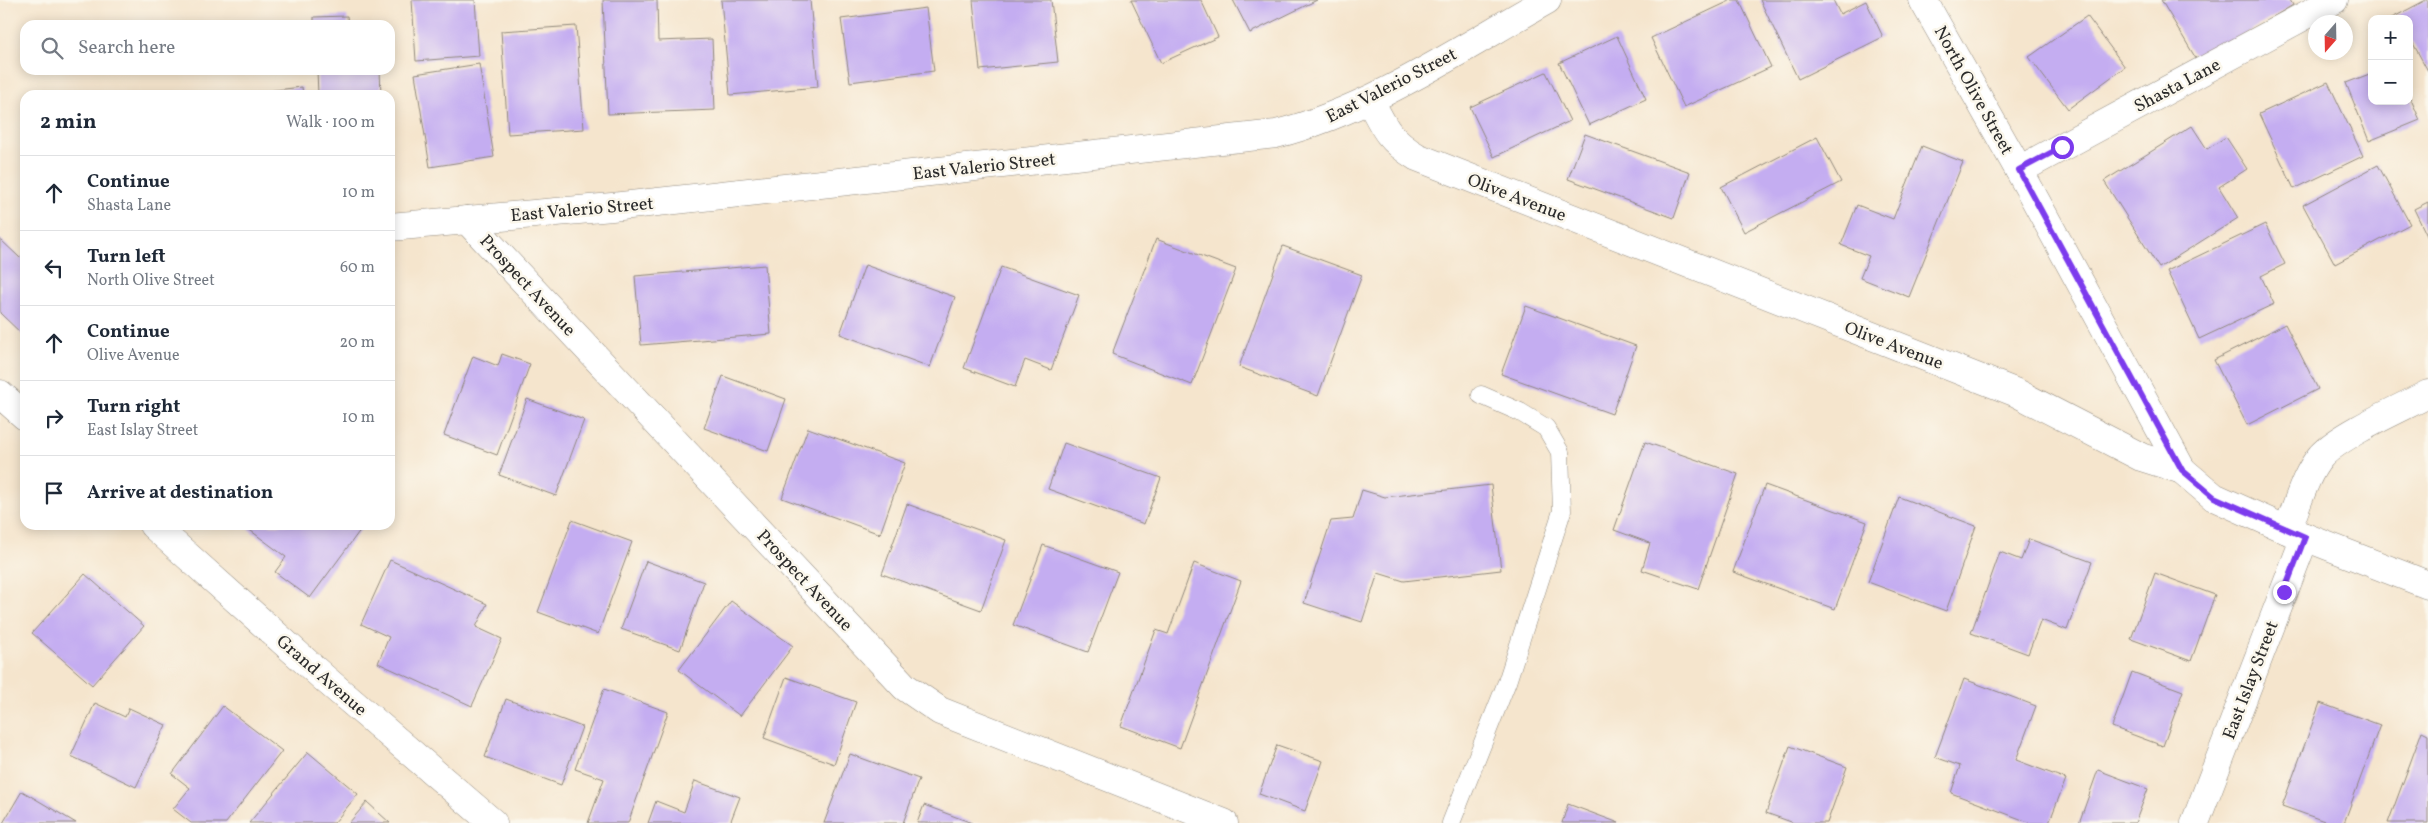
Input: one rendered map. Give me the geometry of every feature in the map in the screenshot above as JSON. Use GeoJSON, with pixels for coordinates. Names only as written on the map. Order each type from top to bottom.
{"type":"FeatureCollection","features":[{"type":"Feature","properties":{"kind":"street","name":"East Valerio Street"},"geometry":{"type":"LineString","coordinates":[[395,227],[612,207],[1276,134],[1312,125],[1370,100],[1547,0]]}},
{"type":"Feature","properties":{"kind":"street","name":"North Olive Street"},"geometry":{"type":"LineString","coordinates":[[1923,0],[2019,170],[2182,470]]}},
{"type":"Feature","properties":{"kind":"street","name":"Shasta Lane"},"geometry":{"type":"LineString","coordinates":[[2019,170],[2334,0]]}},
{"type":"Feature","properties":{"kind":"street","name":"Olive Avenue"},"geometry":{"type":"LineString","coordinates":[[1370,100],[1385,130],[1398,146],[1417,157],[2017,393],[2141,457],[2182,470],[2214,497],[2296,534],[2428,585]]}},
{"type":"Feature","properties":{"kind":"street","name":"Prospect Avenue"},"geometry":{"type":"LineString","coordinates":[[466,220],[905,687],[940,711],[1224,823]]}},
{"type":"Feature","properties":{"kind":"street"},"geometry":{"type":"LineString","coordinates":[[0,394],[20,412]]}},
{"type":"Feature","properties":{"kind":"street","name":"East Islay Street"},"geometry":{"type":"LineString","coordinates":[[2195,823],[2296,534],[2311,473],[2321,456],[2338,442],[2428,394]]}},
{"type":"Feature","properties":{"kind":"street","name":"Grand Avenue"},"geometry":{"type":"LineString","coordinates":[[158,530],[324,678],[493,823]]}},
{"type":"Feature","properties":{"kind":"lane"},"geometry":{"type":"LineString","coordinates":[[1451,823],[1507,682],[1562,510],[1560,452],[1546,428],[1520,412],[1480,395]]}},
{"type":"Feature","properties":{"kind":"building"},"geometry":{"type":"Polygon","coordinates":[[[412,0],[475,0],[479,56],[416,61],[412,0]]]}},
{"type":"Feature","properties":{"kind":"building"},"geometry":{"type":"Polygon","coordinates":[[[603,0],[657,0],[658,41],[712,39],[715,110],[608,114],[603,0]]]}},
{"type":"Feature","properties":{"kind":"building"},"geometry":{"type":"Polygon","coordinates":[[[721,0],[810,0],[818,87],[730,95],[721,0]]]}},
{"type":"Feature","properties":{"kind":"building"},"geometry":{"type":"Polygon","coordinates":[[[973,0],[1051,0],[1058,62],[980,70],[973,0]]]}},
{"type":"Feature","properties":{"kind":"building"},"geometry":{"type":"Polygon","coordinates":[[[1131,0],[1201,0],[1218,37],[1161,63],[1131,0]]]}},
{"type":"Feature","properties":{"kind":"building"},"geometry":{"type":"Polygon","coordinates":[[[1233,0],[1317,0],[1250,33],[1233,0]]]}},
{"type":"Feature","properties":{"kind":"building"},"geometry":{"type":"Polygon","coordinates":[[[1732,0],[1739,0],[1771,67],[1684,107],[1651,38],[1732,0]]]}},
{"type":"Feature","properties":{"kind":"building"},"geometry":{"type":"Polygon","coordinates":[[[1760,0],[1833,0],[1840,14],[1866,1],[1883,37],[1798,79],[1760,0]]]}},
{"type":"Feature","properties":{"kind":"building"},"geometry":{"type":"Polygon","coordinates":[[[2161,0],[2290,0],[2293,5],[2198,62],[2161,0]]]}},
{"type":"Feature","properties":{"kind":"building"},"geometry":{"type":"Polygon","coordinates":[[[2428,0],[2428,71],[2413,43],[2413,15],[2398,15],[2428,0]]]}},
{"type":"Feature","properties":{"kind":"building"},"geometry":{"type":"Polygon","coordinates":[[[926,8],[934,71],[850,82],[841,19],[926,8]]]}},
{"type":"Feature","properties":{"kind":"building"},"geometry":{"type":"Polygon","coordinates":[[[347,16],[347,20],[314,20],[314,17],[347,16]]]}},
{"type":"Feature","properties":{"kind":"building"},"geometry":{"type":"Polygon","coordinates":[[[2087,16],[2125,67],[2068,109],[2029,57],[2087,16]]]}},
{"type":"Feature","properties":{"kind":"building"},"geometry":{"type":"Polygon","coordinates":[[[576,26],[584,129],[508,134],[501,31],[576,26]]]}},
{"type":"Feature","properties":{"kind":"building"},"geometry":{"type":"Polygon","coordinates":[[[1617,36],[1646,99],[1589,125],[1559,63],[1617,36]]]}},
{"type":"Feature","properties":{"kind":"building"},"geometry":{"type":"Polygon","coordinates":[[[479,64],[494,157],[430,167],[415,74],[479,64]]]}},
{"type":"Feature","properties":{"kind":"building"},"geometry":{"type":"Polygon","coordinates":[[[1546,72],[1570,121],[1494,157],[1470,107],[1546,72]]]}},
{"type":"Feature","properties":{"kind":"building"},"geometry":{"type":"Polygon","coordinates":[[[317,75],[380,75],[381,90],[318,90],[317,75]]]}},
{"type":"Feature","properties":{"kind":"building"},"geometry":{"type":"Polygon","coordinates":[[[2368,75],[2368,105],[2413,104],[2420,120],[2369,141],[2346,83],[2368,75]]]}},
{"type":"Feature","properties":{"kind":"building"},"geometry":{"type":"Polygon","coordinates":[[[2328,82],[2363,156],[2294,189],[2259,114],[2328,82]]]}},
{"type":"Feature","properties":{"kind":"building"},"geometry":{"type":"Polygon","coordinates":[[[302,87],[302,90],[276,90],[302,87]]]}},
{"type":"Feature","properties":{"kind":"building"},"geometry":{"type":"Polygon","coordinates":[[[2192,126],[2207,149],[2226,137],[2247,169],[2219,187],[2238,218],[2159,268],[2104,181],[2192,126]]]}},
{"type":"Feature","properties":{"kind":"building"},"geometry":{"type":"Polygon","coordinates":[[[1585,134],[1690,172],[1674,218],[1568,179],[1585,134]]]}},
{"type":"Feature","properties":{"kind":"building"},"geometry":{"type":"Polygon","coordinates":[[[1817,137],[1841,182],[1744,232],[1721,187],[1817,137]]]}},
{"type":"Feature","properties":{"kind":"building"},"geometry":{"type":"Polygon","coordinates":[[[1922,146],[1963,162],[1909,297],[1860,278],[1869,256],[1841,245],[1857,205],[1893,219],[1922,146]]]}},
{"type":"Feature","properties":{"kind":"building"},"geometry":{"type":"Polygon","coordinates":[[[2378,165],[2410,224],[2335,264],[2303,205],[2378,165]]]}},
{"type":"Feature","properties":{"kind":"building"},"geometry":{"type":"Polygon","coordinates":[[[2428,202],[2428,238],[2414,209],[2428,202]]]}},
{"type":"Feature","properties":{"kind":"building"},"geometry":{"type":"Polygon","coordinates":[[[2265,224],[2285,264],[2261,276],[2274,304],[2199,339],[2167,271],[2265,224]]]}},
{"type":"Feature","properties":{"kind":"building"},"geometry":{"type":"Polygon","coordinates":[[[0,239],[20,258],[20,332],[0,313],[0,239]]]}},
{"type":"Feature","properties":{"kind":"building"},"geometry":{"type":"Polygon","coordinates":[[[1156,239],[1236,269],[1192,385],[1112,354],[1156,239]]]}},
{"type":"Feature","properties":{"kind":"building"},"geometry":{"type":"Polygon","coordinates":[[[1283,246],[1362,275],[1318,396],[1239,367],[1283,246]]]}},
{"type":"Feature","properties":{"kind":"building"},"geometry":{"type":"Polygon","coordinates":[[[765,265],[771,334],[641,345],[635,276],[765,265]]]}},
{"type":"Feature","properties":{"kind":"building"},"geometry":{"type":"Polygon","coordinates":[[[865,265],[955,297],[930,367],[840,334],[865,265]]]}},
{"type":"Feature","properties":{"kind":"building"},"geometry":{"type":"Polygon","coordinates":[[[1001,267],[1079,295],[1051,370],[1025,360],[1015,387],[964,368],[1001,267]]]}},
{"type":"Feature","properties":{"kind":"building"},"geometry":{"type":"Polygon","coordinates":[[[1526,306],[1636,346],[1612,414],[1501,374],[1526,306]]]}},
{"type":"Feature","properties":{"kind":"building"},"geometry":{"type":"Polygon","coordinates":[[[2285,324],[2318,389],[2247,425],[2214,360],[2285,324]]]}},
{"type":"Feature","properties":{"kind":"building"},"geometry":{"type":"Polygon","coordinates":[[[502,354],[530,364],[497,455],[444,435],[473,356],[498,366],[502,354]]]}},
{"type":"Feature","properties":{"kind":"building"},"geometry":{"type":"Polygon","coordinates":[[[723,376],[786,399],[768,451],[704,428],[723,376]]]}},
{"type":"Feature","properties":{"kind":"building"},"geometry":{"type":"Polygon","coordinates":[[[527,399],[584,420],[556,496],[499,475],[527,399]]]}},
{"type":"Feature","properties":{"kind":"building"},"geometry":{"type":"Polygon","coordinates":[[[808,428],[905,463],[880,534],[782,498],[808,428]]]}},
{"type":"Feature","properties":{"kind":"building"},"geometry":{"type":"Polygon","coordinates":[[[1645,442],[1738,474],[1698,589],[1642,570],[1650,543],[1614,530],[1645,442]]]}},
{"type":"Feature","properties":{"kind":"building"},"geometry":{"type":"Polygon","coordinates":[[[1064,443],[1161,478],[1144,524],[1048,489],[1064,443]]]}},
{"type":"Feature","properties":{"kind":"building"},"geometry":{"type":"Polygon","coordinates":[[[1491,485],[1501,570],[1404,581],[1378,573],[1362,622],[1304,603],[1331,521],[1353,519],[1362,490],[1385,497],[1491,485]]]}},
{"type":"Feature","properties":{"kind":"building"},"geometry":{"type":"Polygon","coordinates":[[[1765,485],[1867,522],[1835,609],[1733,572],[1765,485]]]}},
{"type":"Feature","properties":{"kind":"building"},"geometry":{"type":"Polygon","coordinates":[[[1899,497],[1976,526],[1946,611],[1868,582],[1899,497]]]}},
{"type":"Feature","properties":{"kind":"building"},"geometry":{"type":"Polygon","coordinates":[[[907,504],[1006,540],[981,610],[882,574],[907,504]]]}},
{"type":"Feature","properties":{"kind":"building"},"geometry":{"type":"Polygon","coordinates":[[[572,520],[632,542],[598,634],[538,612],[572,520]]]}},
{"type":"Feature","properties":{"kind":"building"},"geometry":{"type":"Polygon","coordinates":[[[250,530],[360,530],[310,598],[275,572],[286,557],[250,530]]]}},
{"type":"Feature","properties":{"kind":"building"},"geometry":{"type":"Polygon","coordinates":[[[2029,539],[2092,562],[2067,630],[2041,620],[2028,654],[1971,633],[2000,552],[2021,560],[2029,539]]]}},
{"type":"Feature","properties":{"kind":"building"},"geometry":{"type":"Polygon","coordinates":[[[1043,545],[1118,572],[1088,652],[1013,625],[1043,545]]]}},
{"type":"Feature","properties":{"kind":"building"},"geometry":{"type":"Polygon","coordinates":[[[390,560],[487,604],[476,627],[502,639],[472,706],[378,663],[389,637],[361,624],[390,560]]]}},
{"type":"Feature","properties":{"kind":"building"},"geometry":{"type":"Polygon","coordinates":[[[646,561],[704,582],[680,650],[621,629],[646,561]]]}},
{"type":"Feature","properties":{"kind":"building"},"geometry":{"type":"Polygon","coordinates":[[[1194,563],[1241,581],[1180,748],[1121,726],[1156,630],[1168,634],[1194,563]]]}},
{"type":"Feature","properties":{"kind":"building"},"geometry":{"type":"Polygon","coordinates":[[[2155,573],[2215,595],[2191,661],[2131,639],[2155,573]]]}},
{"type":"Feature","properties":{"kind":"building"},"geometry":{"type":"Polygon","coordinates":[[[85,574],[144,626],[92,685],[32,633],[85,574]]]}},
{"type":"Feature","properties":{"kind":"building"},"geometry":{"type":"Polygon","coordinates":[[[731,601],[793,646],[740,716],[679,670],[731,601]]]}},
{"type":"Feature","properties":{"kind":"building"},"geometry":{"type":"Polygon","coordinates":[[[2132,672],[2183,691],[2163,746],[2112,727],[2132,672]]]}},
{"type":"Feature","properties":{"kind":"building"},"geometry":{"type":"Polygon","coordinates":[[[786,677],[856,702],[834,764],[764,738],[786,677]]]}},
{"type":"Feature","properties":{"kind":"building"},"geometry":{"type":"Polygon","coordinates":[[[1964,679],[2036,706],[2016,760],[2066,779],[2049,823],[2031,823],[1951,793],[1960,766],[1935,757],[1964,679]]]}},
{"type":"Feature","properties":{"kind":"building"},"geometry":{"type":"Polygon","coordinates":[[[604,689],[668,712],[628,823],[588,823],[604,779],[575,769],[604,689]]]}},
{"type":"Feature","properties":{"kind":"building"},"geometry":{"type":"Polygon","coordinates":[[[506,699],[582,727],[561,785],[485,757],[506,699]]]}},
{"type":"Feature","properties":{"kind":"building"},"geometry":{"type":"Polygon","coordinates":[[[95,703],[125,717],[129,708],[166,725],[136,787],[71,756],[95,703]]]}},
{"type":"Feature","properties":{"kind":"building"},"geometry":{"type":"Polygon","coordinates":[[[2320,703],[2380,725],[2344,823],[2330,823],[2282,806],[2320,703]]]}},
{"type":"Feature","properties":{"kind":"building"},"geometry":{"type":"Polygon","coordinates":[[[223,706],[282,751],[226,823],[191,823],[173,809],[190,788],[172,774],[223,706]]]}},
{"type":"Feature","properties":{"kind":"building"},"geometry":{"type":"Polygon","coordinates":[[[2422,731],[2428,734],[2428,823],[2388,823],[2422,731]]]}},
{"type":"Feature","properties":{"kind":"building"},"geometry":{"type":"Polygon","coordinates":[[[1277,745],[1323,761],[1305,811],[1259,794],[1277,745]]]}},
{"type":"Feature","properties":{"kind":"building"},"geometry":{"type":"Polygon","coordinates":[[[1790,746],[1847,767],[1827,823],[1794,823],[1766,813],[1790,746]]]}},
{"type":"Feature","properties":{"kind":"building"},"geometry":{"type":"Polygon","coordinates":[[[308,752],[358,794],[334,823],[249,823],[308,752]]]}},
{"type":"Feature","properties":{"kind":"building"},"geometry":{"type":"Polygon","coordinates":[[[850,754],[919,779],[903,823],[824,823],[850,754]]]}},
{"type":"Feature","properties":{"kind":"building"},"geometry":{"type":"Polygon","coordinates":[[[2098,770],[2148,789],[2135,823],[2079,823],[2098,770]]]}},
{"type":"Feature","properties":{"kind":"building"},"geometry":{"type":"Polygon","coordinates":[[[695,781],[740,797],[730,823],[648,823],[656,801],[684,812],[695,781]]]}},
{"type":"Feature","properties":{"kind":"building"},"geometry":{"type":"Polygon","coordinates":[[[22,791],[76,823],[3,823],[22,791]]]}},
{"type":"Feature","properties":{"kind":"building"},"geometry":{"type":"Polygon","coordinates":[[[367,802],[390,823],[349,823],[367,802]]]}},
{"type":"Feature","properties":{"kind":"building"},"geometry":{"type":"Polygon","coordinates":[[[1568,804],[1619,823],[1562,823],[1568,804]]]}},
{"type":"Feature","properties":{"kind":"building"},"geometry":{"type":"Polygon","coordinates":[[[924,805],[972,823],[917,823],[924,805]]]}},
{"type":"Feature","properties":{"kind":"route"},"geometry":{"type":"LineString","coordinates":[[2062,147],[2019,170],[2182,470],[2214,497],[2305,537],[2284,592]]}}]}
